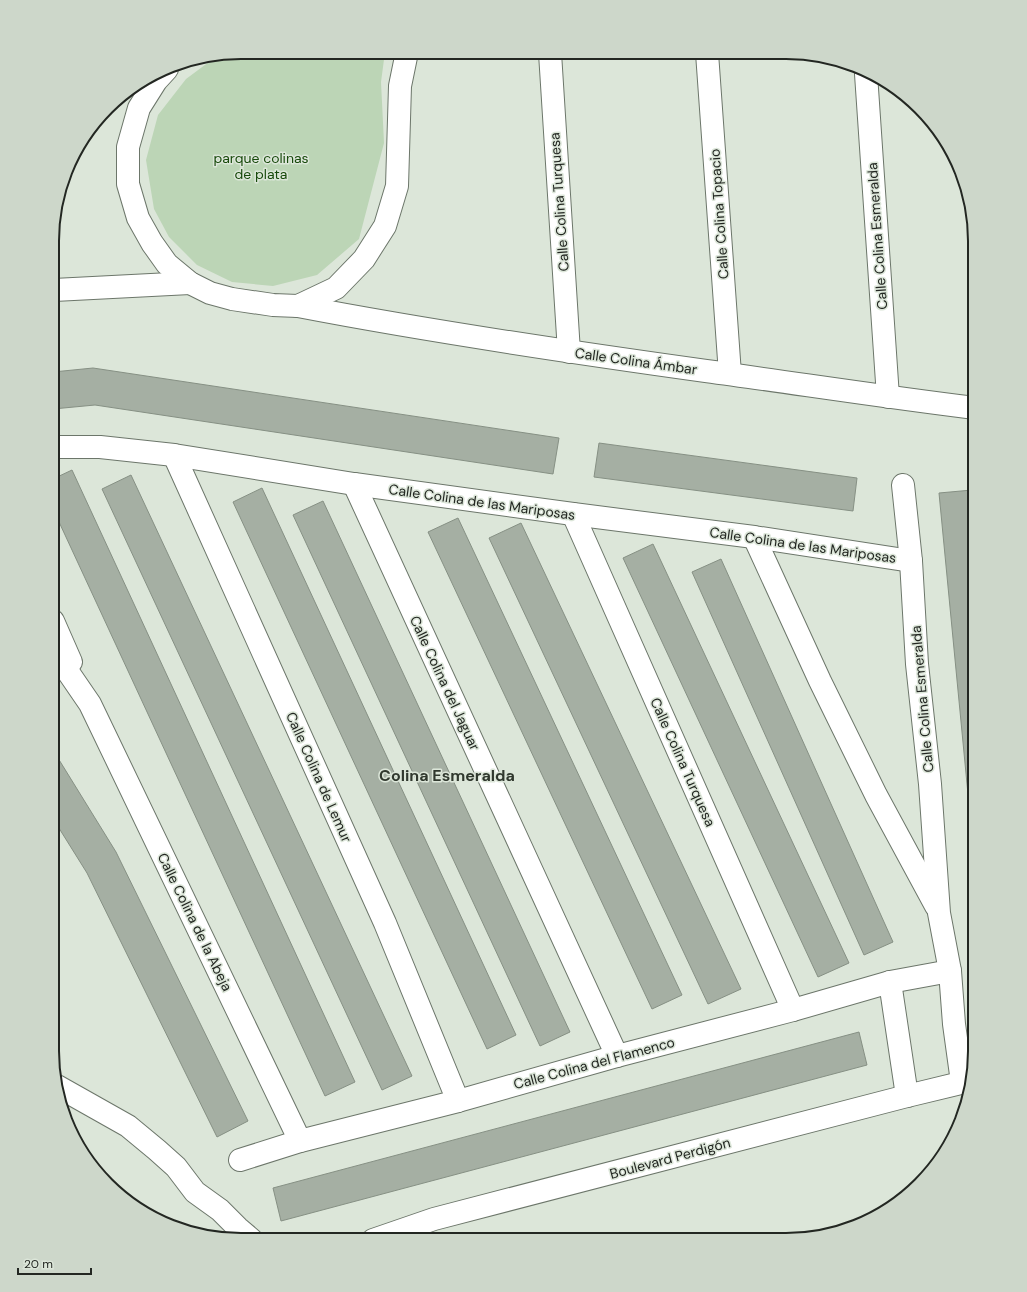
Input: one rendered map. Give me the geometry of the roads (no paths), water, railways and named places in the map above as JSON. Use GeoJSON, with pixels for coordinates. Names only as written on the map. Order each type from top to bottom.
{"type":"FeatureCollection","features":[{"type":"Feature","properties":{"kind":"street"},"geometry":{"type":"LineString","coordinates":[[298,306],[336,288],[364,259],[385,226],[397,186],[400,86],[406,59]]}},
{"type":"Feature","properties":{"kind":"street","name":"Calle Colina Turquesa"},"geometry":{"type":"LineString","coordinates":[[550,59],[569,352]]}},
{"type":"Feature","properties":{"kind":"street","name":"Calle Colina Topacio"},"geometry":{"type":"LineString","coordinates":[[707,59],[730,374]]}},
{"type":"Feature","properties":{"kind":"street","name":"Calle Colina Esmeralda"},"geometry":{"type":"LineString","coordinates":[[866,78],[888,397]]}},
{"type":"Feature","properties":{"kind":"street","name":"Calle Colina Ámbar"},"geometry":{"type":"LineString","coordinates":[[158,79],[140,108],[128,147],[128,184],[138,218],[152,243],[167,264],[190,283],[210,293],[232,300],[273,305],[298,306],[381,322],[569,352],[968,407]]}},
{"type":"Feature","properties":{"kind":"street"},"geometry":{"type":"LineString","coordinates":[[59,290],[190,283]]}},
{"type":"Feature","properties":{"kind":"street","name":"Calle Colina de las Mariposas"},"geometry":{"type":"LineString","coordinates":[[59,447],[100,447],[174,455],[354,484],[754,537],[911,561]]}},
{"type":"Feature","properties":{"kind":"street","name":"Calle Colina de Lemur"},"geometry":{"type":"LineString","coordinates":[[174,455],[385,923],[458,1101]]}},
{"type":"Feature","properties":{"kind":"street","name":"Calle Colina del Jaguar"},"geometry":{"type":"LineString","coordinates":[[354,484],[617,1056]]}},
{"type":"Feature","properties":{"kind":"street","name":"Calle Colina Esmeralda"},"geometry":{"type":"LineString","coordinates":[[903,485],[911,561],[917,664],[930,784],[939,913],[950,971],[954,1024],[966,1080]]}},
{"type":"Feature","properties":{"kind":"street","name":"Calle Colina Turquesa"},"geometry":{"type":"LineString","coordinates":[[573,514],[793,1010]]}},
{"type":"Feature","properties":{"kind":"street","name":"Calle Colina Esmeralda"},"geometry":{"type":"LineString","coordinates":[[754,537],[817,674],[872,788],[939,913]]}},
{"type":"Feature","properties":{"kind":"street","name":"Calle Colina de la Abeja"},"geometry":{"type":"LineString","coordinates":[[59,634],[90,704],[300,1141]]}},
{"type":"Feature","properties":{"kind":"street","name":"Calle Colina de la Abeja"},"geometry":{"type":"LineString","coordinates":[[59,659],[90,704]]}},
{"type":"Feature","properties":{"kind":"street","name":"Calle Colina del Flamenco"},"geometry":{"type":"LineString","coordinates":[[240,1160],[300,1141],[458,1101],[617,1056],[793,1010],[890,982],[950,971]]}},
{"type":"Feature","properties":{"kind":"street"},"geometry":{"type":"LineString","coordinates":[[890,982],[907,1096]]}},
{"type":"Feature","properties":{"kind":"street","name":"Boulevard Perdigón"},"geometry":{"type":"LineString","coordinates":[[393,1233],[434,1219],[965,1082]]}},
{"type":"Feature","properties":{"kind":"street"},"geometry":{"type":"LineString","coordinates":[[63,1090],[128,1126],[176,1167],[195,1192],[220,1210],[244,1233]]}},
{"type":"Feature","properties":{"kind":"district","name":"Colina Esmeralda"},"geometry":{"type":"Point","coordinates":[447,775]}},
{"type":"Feature","properties":{"kind":"park label","name":"parque colinas de plata"},"geometry":{"type":"Point","coordinates":[261,166]}}]}
